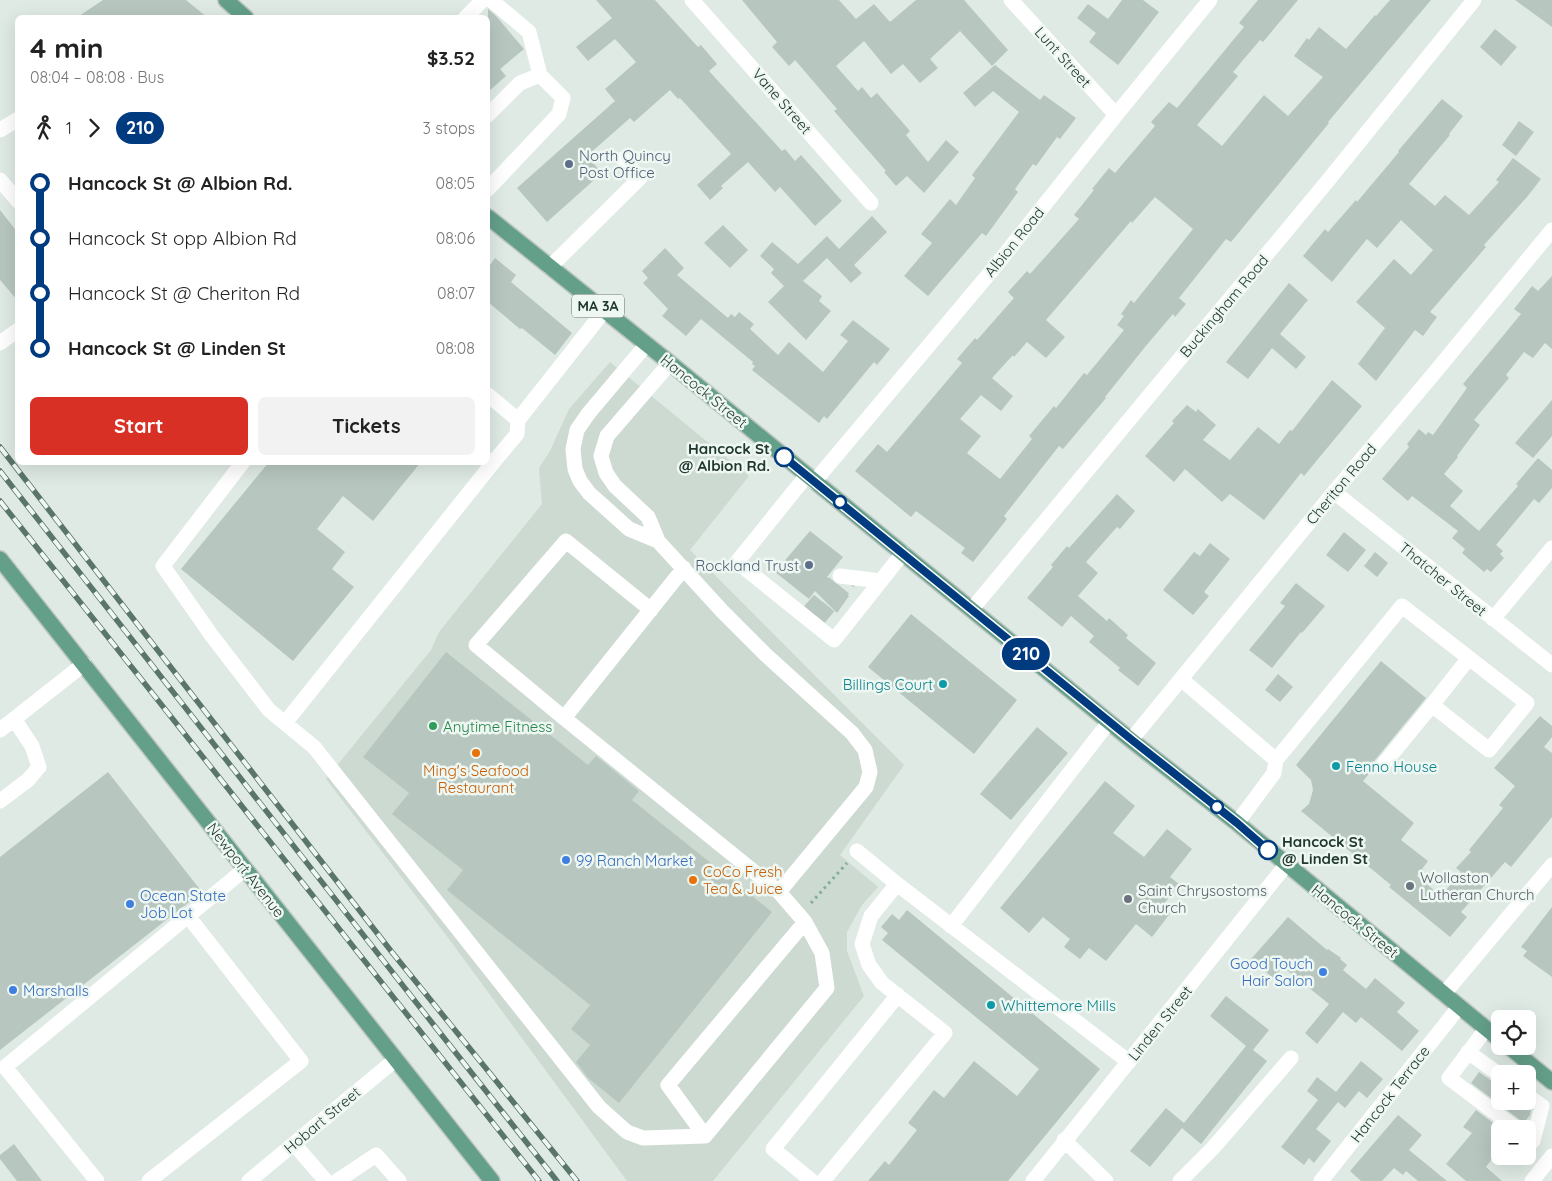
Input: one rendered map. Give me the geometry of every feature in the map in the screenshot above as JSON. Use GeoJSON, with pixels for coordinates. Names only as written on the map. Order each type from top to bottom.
{"type":"FeatureCollection","features":[{"type":"Feature","properties":{"kind":"main road"},"geometry":{"type":"LineString","coordinates":[[232,2],[243,15]]}},
{"type":"Feature","properties":{"kind":"main road","name":"Hancock Street"},"geometry":{"type":"LineString","coordinates":[[490,219],[670,363],[1109,722],[1237,823],[1491,1033]]}},
{"type":"Feature","properties":{"kind":"main road","name":"Newport Avenue"},"geometry":{"type":"LineString","coordinates":[[0,559],[492,1181]]}},
{"type":"Feature","properties":{"kind":"main road"},"geometry":{"type":"LineString","coordinates":[[1519,1055],[1552,1082]]}},
{"type":"Feature","properties":{"kind":"street"},"geometry":{"type":"LineString","coordinates":[[468,15],[484,0]]}},
{"type":"Feature","properties":{"kind":"street"},"geometry":{"type":"LineString","coordinates":[[490,187],[559,114],[563,98],[540,75],[529,32],[491,0]]}},
{"type":"Feature","properties":{"kind":"street","name":"Vane Street"},"geometry":{"type":"LineString","coordinates":[[692,0],[871,203]]}},
{"type":"Feature","properties":{"kind":"street","name":"Lunt Street"},"geometry":{"type":"LineString","coordinates":[[1011,0],[1116,115]]}},
{"type":"Feature","properties":{"kind":"street","name":"Albion Road"},"geometry":{"type":"LineString","coordinates":[[739,559],[994,268],[1210,0]]}},
{"type":"Feature","properties":{"kind":"street","name":"Buckingham Road"},"geometry":{"type":"LineString","coordinates":[[972,609],[1320,190],[1474,0]]}},
{"type":"Feature","properties":{"kind":"street"},"geometry":{"type":"LineString","coordinates":[[490,112],[520,83],[540,75]]}},
{"type":"Feature","properties":{"kind":"street"},"geometry":{"type":"LineString","coordinates":[[0,130],[15,121]]}},
{"type":"Feature","properties":{"kind":"street"},"geometry":{"type":"LineString","coordinates":[[550,267],[640,178],[623,159]]}},
{"type":"Feature","properties":{"kind":"street"},"geometry":{"type":"LineString","coordinates":[[0,180],[15,194]]}},
{"type":"Feature","properties":{"kind":"street","name":"Cheriton Road"},"geometry":{"type":"LineString","coordinates":[[1132,740],[1334,492],[1431,378],[1552,230]]}},
{"type":"Feature","properties":{"kind":"street"},"geometry":{"type":"LineString","coordinates":[[490,462],[517,434],[518,420],[604,311]]}},
{"type":"Feature","properties":{"kind":"street"},"geometry":{"type":"LineString","coordinates":[[0,343],[15,332]]}},
{"type":"Feature","properties":{"kind":"street"},"geometry":{"type":"LineString","coordinates":[[646,345],[588,414],[577,430],[573,449],[575,469],[580,481],[589,493],[629,529],[658,542],[722,611],[852,733],[865,750],[870,772],[866,787],[779,892]]}},
{"type":"Feature","properties":{"kind":"street"},"geometry":{"type":"LineString","coordinates":[[658,542],[648,517],[615,486],[606,473],[601,456],[607,436],[670,363]]}},
{"type":"Feature","properties":{"kind":"street"},"geometry":{"type":"LineString","coordinates":[[490,397],[518,420]]}},
{"type":"Feature","properties":{"kind":"street"},"geometry":{"type":"LineString","coordinates":[[225,465],[233,475]]}},
{"type":"Feature","properties":{"kind":"street"},"geometry":{"type":"LineString","coordinates":[[241,465],[163,566],[212,636],[269,710],[314,747],[599,1107],[627,1132],[643,1138],[705,1136],[827,988],[822,954],[805,922],[779,892],[476,645],[566,541],[651,610]]}},
{"type":"Feature","properties":{"kind":"street"},"geometry":{"type":"LineString","coordinates":[[285,723],[488,465]]}},
{"type":"Feature","properties":{"kind":"street","name":"Thatcher Street"},"geometry":{"type":"LineString","coordinates":[[1334,492],[1552,665]]}},
{"type":"Feature","properties":{"kind":"street"},"geometry":{"type":"LineString","coordinates":[[1493,619],[1552,548]]}},
{"type":"Feature","properties":{"kind":"street"},"geometry":{"type":"LineString","coordinates":[[739,559],[834,640],[903,553]]}},
{"type":"Feature","properties":{"kind":"street"},"geometry":{"type":"LineString","coordinates":[[739,559],[820,618]]}},
{"type":"Feature","properties":{"kind":"street"},"geometry":{"type":"LineString","coordinates":[[564,718],[684,568]]}},
{"type":"Feature","properties":{"kind":"street"},"geometry":{"type":"LineString","coordinates":[[844,579],[881,581]]}},
{"type":"Feature","properties":{"kind":"street"},"geometry":{"type":"LineString","coordinates":[[1237,823],[1274,773],[1276,760],[1402,606],[1527,703],[1489,750],[1432,705]]}},
{"type":"Feature","properties":{"kind":"street"},"geometry":{"type":"LineString","coordinates":[[1382,766],[1469,658]]}},
{"type":"Feature","properties":{"kind":"street"},"geometry":{"type":"LineString","coordinates":[[0,730],[84,664]]}},
{"type":"Feature","properties":{"kind":"street"},"geometry":{"type":"LineString","coordinates":[[1181,679],[1276,760]]}},
{"type":"Feature","properties":{"kind":"street"},"geometry":{"type":"LineString","coordinates":[[0,801],[28,780],[39,767],[32,746],[14,719]]}},
{"type":"Feature","properties":{"kind":"street"},"geometry":{"type":"LineString","coordinates":[[951,926],[1109,722]]}},
{"type":"Feature","properties":{"kind":"street"},"geometry":{"type":"LineString","coordinates":[[857,851],[951,926],[1130,1062]]}},
{"type":"Feature","properties":{"kind":"street","name":"Linden Street"},"geometry":{"type":"LineString","coordinates":[[1032,1181],[1130,1062],[1286,865]]}},
{"type":"Feature","properties":{"kind":"street"},"geometry":{"type":"LineString","coordinates":[[1444,994],[1552,865]]}},
{"type":"Feature","properties":{"kind":"street"},"geometry":{"type":"LineString","coordinates":[[97,1181],[5,1067],[245,869]]}},
{"type":"Feature","properties":{"kind":"street"},"geometry":{"type":"LineString","coordinates":[[823,1181],[945,1034],[882,983],[869,965],[862,944],[871,916],[897,884]]}},
{"type":"Feature","properties":{"kind":"street"},"geometry":{"type":"LineString","coordinates":[[149,1181],[168,1175],[301,1061],[188,916]]}},
{"type":"Feature","properties":{"kind":"street"},"geometry":{"type":"LineString","coordinates":[[705,1136],[668,1084],[805,922]]}},
{"type":"Feature","properties":{"kind":"street"},"geometry":{"type":"LineString","coordinates":[[812,1181],[773,1149],[898,995]]}},
{"type":"Feature","properties":{"kind":"street","name":"Hancock Terrace"},"geometry":{"type":"LineString","coordinates":[[1321,1181],[1460,1007]]}},
{"type":"Feature","properties":{"kind":"street"},"geometry":{"type":"LineString","coordinates":[[1486,1029],[1449,1078],[1505,1120]]}},
{"type":"Feature","properties":{"kind":"street"},"geometry":{"type":"LineString","coordinates":[[1468,1052],[1491,1069]]}},
{"type":"Feature","properties":{"kind":"street"},"geometry":{"type":"LineString","coordinates":[[1180,1181],[1213,1148],[1291,1058]]}},
{"type":"Feature","properties":{"kind":"street","name":"Hobart Street"},"geometry":{"type":"LineString","coordinates":[[249,1181],[395,1060]]}},
{"type":"Feature","properties":{"kind":"street"},"geometry":{"type":"LineString","coordinates":[[1536,1102],[1542,1106],[1536,1122]]}},
{"type":"Feature","properties":{"kind":"street"},"geometry":{"type":"LineString","coordinates":[[1064,1140],[1106,1181]]}},
{"type":"Feature","properties":{"kind":"street"},"geometry":{"type":"LineString","coordinates":[[1532,1181],[1552,1155],[1536,1143]]}},
{"type":"Feature","properties":{"kind":"street"},"geometry":{"type":"LineString","coordinates":[[294,1144],[320,1179]]}},
{"type":"Feature","properties":{"kind":"street"},"geometry":{"type":"LineString","coordinates":[[337,1181],[376,1155],[398,1181]]}},
{"type":"Feature","properties":{"kind":"path"},"geometry":{"type":"LineString","coordinates":[[811,904],[857,851]]}},
{"type":"Feature","properties":{"kind":"shaded area"},"geometry":{"type":"Polygon","coordinates":[[[610,362],[749,476],[690,550],[904,765],[840,855],[878,887],[862,905],[847,932],[847,951],[864,996],[713,1181],[627,1181],[449,939],[326,779],[431,650],[439,632],[542,504],[539,468],[550,451],[569,409],[610,362]]]}},
{"type":"Feature","properties":{"kind":"building"},"geometry":{"type":"Polygon","coordinates":[[[103,0],[186,0],[204,15],[80,15],[103,0]]]}},
{"type":"Feature","properties":{"kind":"building"},"geometry":{"type":"Polygon","coordinates":[[[596,0],[655,0],[698,47],[701,45],[717,64],[709,71],[782,151],[785,149],[795,161],[801,155],[842,201],[815,226],[780,187],[775,192],[748,162],[721,186],[723,188],[710,200],[697,185],[731,154],[680,98],[678,99],[670,90],[634,122],[630,118],[587,156],[602,173],[547,222],[517,188],[615,101],[605,89],[636,62],[615,39],[588,61],[576,47],[612,18],[596,0]]]}},
{"type":"Feature","properties":{"kind":"building"},"geometry":{"type":"Polygon","coordinates":[[[742,0],[839,0],[856,19],[874,4],[890,22],[916,0],[964,0],[1008,50],[992,66],[960,31],[930,59],[938,68],[920,83],[903,64],[891,74],[864,41],[836,66],[858,91],[862,87],[871,98],[877,93],[910,131],[906,135],[928,162],[946,140],[959,152],[924,193],[907,176],[896,186],[884,172],[886,171],[834,111],[837,109],[795,60],[789,66],[772,47],[777,42],[742,0]]]}},
{"type":"Feature","properties":{"kind":"building"},"geometry":{"type":"Polygon","coordinates":[[[1122,0],[1143,0],[1159,12],[1118,65],[1089,42],[1096,33],[1077,18],[1088,4],[1108,19],[1122,0]]]}},
{"type":"Feature","properties":{"kind":"building"},"geometry":{"type":"Polygon","coordinates":[[[1258,0],[1298,0],[1263,42],[1260,40],[1233,72],[1238,76],[1197,125],[1222,146],[1264,95],[1288,116],[1323,77],[1294,56],[1307,38],[1309,40],[1319,27],[1346,49],[1390,0],[1431,0],[1328,122],[1231,242],[1226,239],[1179,298],[1186,304],[1175,317],[1173,314],[1145,347],[1106,398],[1063,449],[1059,446],[1004,516],[1007,519],[973,562],[961,553],[965,548],[916,511],[911,517],[855,471],[878,444],[887,452],[962,363],[957,359],[975,338],[977,340],[1014,298],[1008,292],[1027,271],[1030,274],[1079,219],[1074,215],[1109,168],[1115,173],[1155,126],[1151,122],[1169,102],[1177,108],[1244,27],[1239,23],[1258,0]],[[1155,197],[1132,223],[1131,221],[1046,320],[1065,337],[1046,358],[1027,342],[992,378],[1013,396],[1001,411],[981,395],[960,419],[981,436],[967,453],[1000,479],[1032,439],[1029,436],[1054,406],[1056,408],[1084,373],[1087,375],[1124,330],[1117,325],[1124,316],[1121,314],[1131,300],[1134,303],[1193,229],[1155,197]]]}},
{"type":"Feature","properties":{"kind":"building"},"geometry":{"type":"Polygon","coordinates":[[[1515,0],[1552,0],[1552,27],[1515,0]]]}},
{"type":"Feature","properties":{"kind":"building"},"geometry":{"type":"Polygon","coordinates":[[[488,9],[524,49],[500,69],[506,76],[490,90],[490,15],[488,15],[488,9]]]}},
{"type":"Feature","properties":{"kind":"building"},"geometry":{"type":"Polygon","coordinates":[[[1495,29],[1517,47],[1501,66],[1480,47],[1495,29]]]}},
{"type":"Feature","properties":{"kind":"building"},"geometry":{"type":"Polygon","coordinates":[[[995,65],[1040,100],[1044,95],[1076,118],[1060,139],[1057,137],[1036,166],[1033,164],[1015,189],[1018,192],[986,236],[982,233],[928,296],[904,276],[932,243],[921,234],[950,199],[956,205],[975,178],[972,175],[1019,112],[993,91],[975,107],[963,93],[995,65]]]}},
{"type":"Feature","properties":{"kind":"building"},"geometry":{"type":"Polygon","coordinates":[[[1442,99],[1463,116],[1450,135],[1409,184],[1435,206],[1445,195],[1469,215],[1499,182],[1496,180],[1513,158],[1541,179],[1430,312],[1437,317],[1423,336],[1415,330],[1376,381],[1358,364],[1385,328],[1356,302],[1394,259],[1411,275],[1433,250],[1401,220],[1377,248],[1367,239],[1332,282],[1303,256],[1325,229],[1328,232],[1356,200],[1357,202],[1442,99]]]}},
{"type":"Feature","properties":{"kind":"building"},"geometry":{"type":"Polygon","coordinates":[[[1519,121],[1534,132],[1516,156],[1502,145],[1519,121]]]}},
{"type":"Feature","properties":{"kind":"building"},"geometry":{"type":"Polygon","coordinates":[[[0,210],[15,229],[15,298],[0,280],[0,210]]]}},
{"type":"Feature","properties":{"kind":"building"},"geometry":{"type":"Polygon","coordinates":[[[872,216],[887,232],[854,265],[862,273],[851,283],[827,258],[803,281],[822,296],[819,301],[831,311],[806,340],[768,302],[784,286],[771,273],[774,269],[760,256],[772,242],[798,264],[827,236],[839,249],[872,216]]]}},
{"type":"Feature","properties":{"kind":"building"},"geometry":{"type":"Polygon","coordinates":[[[723,225],[748,250],[730,268],[704,243],[723,225]]]}},
{"type":"Feature","properties":{"kind":"building"},"geometry":{"type":"Polygon","coordinates":[[[665,248],[684,268],[677,275],[728,318],[731,314],[735,317],[739,312],[754,324],[750,329],[778,355],[789,342],[823,372],[848,341],[840,335],[853,320],[890,349],[877,365],[874,362],[827,419],[824,416],[819,423],[752,370],[755,366],[752,364],[753,362],[701,319],[686,336],[662,316],[668,309],[643,283],[648,278],[642,271],[665,248]]]}},
{"type":"Feature","properties":{"kind":"building"},"geometry":{"type":"Polygon","coordinates":[[[495,258],[516,275],[511,282],[572,333],[555,355],[490,304],[490,265],[495,258]]]}},
{"type":"Feature","properties":{"kind":"building"},"geometry":{"type":"Polygon","coordinates":[[[1552,276],[1552,349],[1545,343],[1533,358],[1524,352],[1506,375],[1509,378],[1474,420],[1480,425],[1444,474],[1463,491],[1450,506],[1479,531],[1518,486],[1516,484],[1538,458],[1552,470],[1552,488],[1539,503],[1534,499],[1496,545],[1503,551],[1500,554],[1504,558],[1491,572],[1487,569],[1484,572],[1462,553],[1465,549],[1452,538],[1458,531],[1412,496],[1408,501],[1382,479],[1409,447],[1407,444],[1419,429],[1426,435],[1428,432],[1433,435],[1467,388],[1463,384],[1521,314],[1514,309],[1532,286],[1538,291],[1552,276]]]}},
{"type":"Feature","properties":{"kind":"building"},"geometry":{"type":"Polygon","coordinates":[[[1289,283],[1308,300],[1280,334],[1306,357],[1296,369],[1272,348],[1248,379],[1226,362],[1289,283]]]}},
{"type":"Feature","properties":{"kind":"building"},"geometry":{"type":"Polygon","coordinates":[[[1332,380],[1362,406],[1304,476],[1301,473],[1264,520],[1230,494],[1222,502],[1185,469],[1174,482],[1145,456],[1187,405],[1196,412],[1198,409],[1216,425],[1203,440],[1230,460],[1258,427],[1279,444],[1290,430],[1292,431],[1332,380]]]}},
{"type":"Feature","properties":{"kind":"building"},"geometry":{"type":"Polygon","coordinates":[[[1552,400],[1552,436],[1533,458],[1515,443],[1552,400]]]}},
{"type":"Feature","properties":{"kind":"building"},"geometry":{"type":"Polygon","coordinates":[[[267,465],[419,465],[373,521],[343,496],[317,529],[345,552],[332,569],[354,587],[293,661],[181,569],[267,465]]]}},
{"type":"Feature","properties":{"kind":"building"},"geometry":{"type":"Polygon","coordinates":[[[1117,494],[1135,511],[1120,529],[1117,527],[1086,562],[1098,573],[1078,596],[1107,621],[1109,618],[1128,635],[1126,638],[1156,663],[1138,686],[1089,642],[1094,636],[1071,616],[1062,627],[1027,598],[1053,567],[1051,565],[1067,546],[1069,548],[1117,494]]]}},
{"type":"Feature","properties":{"kind":"building","name":"Rockland Trust"},"geometry":{"type":"Polygon","coordinates":[[[810,531],[843,557],[827,577],[849,596],[837,613],[815,591],[809,599],[775,572],[810,531]]]}},
{"type":"Feature","properties":{"kind":"building"},"geometry":{"type":"Polygon","coordinates":[[[1344,532],[1366,550],[1348,572],[1326,555],[1344,532]]]}},
{"type":"Feature","properties":{"kind":"building"},"geometry":{"type":"Polygon","coordinates":[[[1210,543],[1230,559],[1204,592],[1209,596],[1193,615],[1163,590],[1194,552],[1200,556],[1210,543]]]}},
{"type":"Feature","properties":{"kind":"building"},"geometry":{"type":"Polygon","coordinates":[[[1375,552],[1388,563],[1377,577],[1364,566],[1375,552]]]}},
{"type":"Feature","properties":{"kind":"building"},"geometry":{"type":"Polygon","coordinates":[[[1296,583],[1325,606],[1272,668],[1249,650],[1285,606],[1280,603],[1296,583]]]}},
{"type":"Feature","properties":{"kind":"building","name":"Billings Court"},"geometry":{"type":"Polygon","coordinates":[[[911,614],[1017,700],[974,754],[868,667],[911,614]]]}},
{"type":"Feature","properties":{"kind":"building"},"geometry":{"type":"Polygon","coordinates":[[[446,652],[588,765],[596,756],[639,791],[632,800],[772,912],[619,1103],[588,1078],[576,1062],[590,1045],[571,1029],[590,1005],[447,890],[463,870],[392,814],[409,793],[363,757],[446,652]]]}},
{"type":"Feature","properties":{"kind":"building"},"geometry":{"type":"Polygon","coordinates":[[[1381,661],[1426,698],[1375,760],[1373,769],[1363,781],[1414,823],[1401,840],[1428,861],[1417,876],[1441,896],[1461,872],[1456,868],[1471,852],[1469,850],[1503,808],[1499,805],[1515,786],[1494,768],[1540,716],[1552,726],[1552,737],[1544,747],[1552,753],[1552,817],[1511,867],[1505,862],[1461,912],[1467,917],[1450,937],[1389,887],[1391,885],[1301,811],[1309,804],[1313,790],[1311,780],[1296,765],[1381,661]]]}},
{"type":"Feature","properties":{"kind":"building"},"geometry":{"type":"Polygon","coordinates":[[[1278,674],[1293,687],[1280,702],[1265,690],[1278,674]]]}},
{"type":"Feature","properties":{"kind":"building"},"geometry":{"type":"Polygon","coordinates":[[[1037,727],[1068,753],[1011,820],[980,794],[1037,727]]]}},
{"type":"Feature","properties":{"kind":"building"},"geometry":{"type":"Polygon","coordinates":[[[108,772],[202,892],[0,1050],[0,857],[108,772]]]}},
{"type":"Feature","properties":{"kind":"building"},"geometry":{"type":"Polygon","coordinates":[[[1105,781],[1135,806],[1113,833],[1144,857],[1167,829],[1192,849],[1170,877],[1179,884],[1164,904],[1172,911],[1152,937],[1136,924],[1106,961],[1089,948],[1080,959],[1064,947],[1070,939],[1043,917],[1029,933],[1000,908],[1105,781]]]}},
{"type":"Feature","properties":{"kind":"building"},"geometry":{"type":"Polygon","coordinates":[[[1552,907],[1552,977],[1523,956],[1527,951],[1521,947],[1552,907]]]}},
{"type":"Feature","properties":{"kind":"building","name":"Whittemore Mills"},"geometry":{"type":"Polygon","coordinates":[[[907,910],[1100,1069],[1008,1181],[868,1181],[885,1161],[889,1165],[917,1130],[908,1123],[934,1090],[944,1098],[974,1061],[1017,1096],[1039,1069],[882,940],[888,933],[881,927],[892,914],[899,920],[907,910]]]}},
{"type":"Feature","properties":{"kind":"building"},"geometry":{"type":"Polygon","coordinates":[[[1288,917],[1327,950],[1341,958],[1347,965],[1343,970],[1366,989],[1375,978],[1405,1003],[1397,1012],[1419,1031],[1402,1051],[1361,1017],[1356,1023],[1343,1012],[1317,1044],[1305,1033],[1329,1004],[1283,967],[1273,978],[1251,959],[1288,917]]]}},
{"type":"Feature","properties":{"kind":"building"},"geometry":{"type":"Polygon","coordinates":[[[1226,996],[1269,1030],[1253,1050],[1267,1061],[1201,1144],[1182,1128],[1150,1167],[1130,1151],[1166,1108],[1184,1123],[1246,1046],[1210,1016],[1226,996]]]}},
{"type":"Feature","properties":{"kind":"building"},"geometry":{"type":"Polygon","coordinates":[[[1361,1061],[1383,1079],[1367,1098],[1359,1091],[1345,1108],[1338,1102],[1316,1129],[1331,1141],[1314,1163],[1309,1158],[1304,1165],[1281,1147],[1318,1100],[1307,1091],[1317,1077],[1336,1092],[1361,1061]]]}},
{"type":"Feature","properties":{"kind":"building"},"geometry":{"type":"Polygon","coordinates":[[[1479,1072],[1491,1080],[1491,1098],[1471,1083],[1479,1072]]]}},
{"type":"Feature","properties":{"kind":"building"},"geometry":{"type":"Polygon","coordinates":[[[1476,1110],[1491,1121],[1491,1160],[1486,1167],[1502,1181],[1466,1181],[1446,1164],[1472,1133],[1463,1127],[1476,1110]]]}},
{"type":"Feature","properties":{"kind":"building"},"geometry":{"type":"Polygon","coordinates":[[[1507,1110],[1531,1110],[1526,1120],[1520,1120],[1507,1110]]]}},
{"type":"Feature","properties":{"kind":"building"},"geometry":{"type":"Polygon","coordinates":[[[1398,1115],[1422,1135],[1409,1150],[1447,1181],[1418,1181],[1406,1171],[1403,1175],[1394,1168],[1382,1181],[1361,1181],[1350,1171],[1398,1115]]]}},
{"type":"Feature","properties":{"kind":"building"},"geometry":{"type":"Polygon","coordinates":[[[14,1144],[42,1181],[17,1181],[0,1159],[0,1155],[14,1144]]]}},
{"type":"Feature","properties":{"kind":"tunnel"},"geometry":{"type":"LineString","coordinates":[[810,611],[840,576]]}},
{"type":"Feature","properties":{"kind":"tunnel"},"geometry":{"type":"LineString","coordinates":[[819,618],[849,582]]}},
{"type":"Feature","properties":{"kind":"railway"},"geometry":{"type":"LineString","coordinates":[[0,447],[391,951],[577,1181]]}},
{"type":"Feature","properties":{"kind":"railway"},"geometry":{"type":"LineString","coordinates":[[0,471],[557,1181]]}},
{"type":"Feature","properties":{"kind":"railway"},"geometry":{"type":"LineString","coordinates":[[0,501],[539,1181]]}},
{"type":"Feature","properties":{"kind":"bus line","name":"210"},"geometry":{"type":"LineString","coordinates":[[784,457],[1268,850]]}},
{"type":"Feature","properties":{"kind":"place","name":"North Quincy Post Office"},"geometry":{"type":"Point","coordinates":[569,164]}},
{"type":"Feature","properties":{"kind":"place","name":"Hancock St @ Albion Rd."},"geometry":{"type":"Point","coordinates":[784,457]}},
{"type":"Feature","properties":{"kind":"place","name":"Rockland Trust"},"geometry":{"type":"Point","coordinates":[809,565]}},
{"type":"Feature","properties":{"kind":"place","name":"Billings Court"},"geometry":{"type":"Point","coordinates":[943,684]}},
{"type":"Feature","properties":{"kind":"place","name":"Anytime Fitness"},"geometry":{"type":"Point","coordinates":[433,726]}},
{"type":"Feature","properties":{"kind":"place","name":"Ming's Seafood Restaurant"},"geometry":{"type":"Point","coordinates":[476,753]}},
{"type":"Feature","properties":{"kind":"place","name":"Fenno House"},"geometry":{"type":"Point","coordinates":[1336,766]}},
{"type":"Feature","properties":{"kind":"place","name":"Hancock St @ Linden St"},"geometry":{"type":"Point","coordinates":[1268,850]}},
{"type":"Feature","properties":{"kind":"place","name":"99 Ranch Market"},"geometry":{"type":"Point","coordinates":[566,860]}},
{"type":"Feature","properties":{"kind":"place","name":"CoCo Fresh Tea & Juice"},"geometry":{"type":"Point","coordinates":[693,880]}},
{"type":"Feature","properties":{"kind":"place","name":"Wollaston Lutheran Church"},"geometry":{"type":"Point","coordinates":[1410,886]}},
{"type":"Feature","properties":{"kind":"place","name":"Saint Chrysostoms Church"},"geometry":{"type":"Point","coordinates":[1128,899]}},
{"type":"Feature","properties":{"kind":"place","name":"Ocean State Job Lot"},"geometry":{"type":"Point","coordinates":[130,904]}},
{"type":"Feature","properties":{"kind":"place","name":"Good Touch Hair Salon"},"geometry":{"type":"Point","coordinates":[1323,972]}},
{"type":"Feature","properties":{"kind":"place","name":"Marshalls"},"geometry":{"type":"Point","coordinates":[13,990]}},
{"type":"Feature","properties":{"kind":"place","name":"Whittemore Mills"},"geometry":{"type":"Point","coordinates":[991,1005]}}]}
